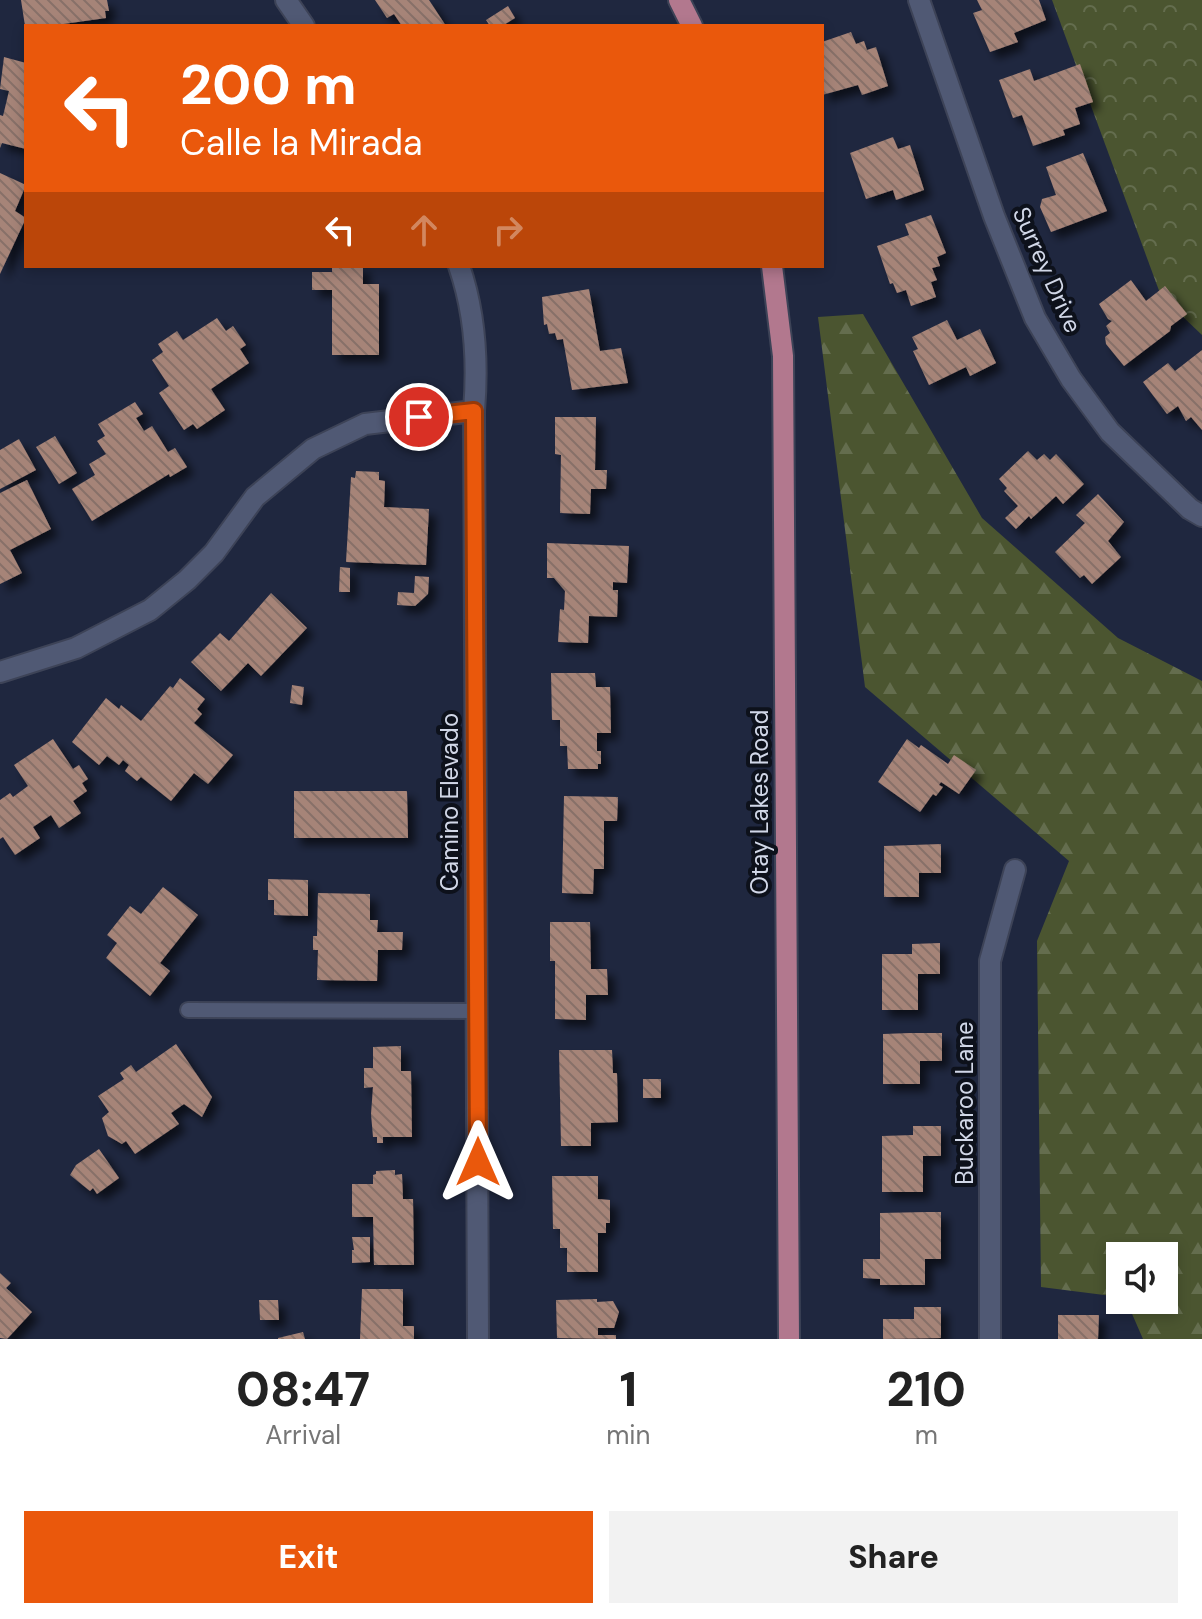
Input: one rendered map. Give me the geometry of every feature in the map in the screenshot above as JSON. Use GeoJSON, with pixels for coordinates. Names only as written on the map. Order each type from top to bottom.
{"type":"FeatureCollection","features":[{"type":"Feature","properties":{"kind":"main road"},"geometry":{"type":"LineString","coordinates":[[679,0],[691,24]]}},
{"type":"Feature","properties":{"kind":"main road","name":"Otay Lakes Road"},"geometry":{"type":"LineString","coordinates":[[772,268],[783,356],[789,1339]]}},
{"type":"Feature","properties":{"kind":"street"},"geometry":{"type":"LineString","coordinates":[[286,0],[303,24]]}},
{"type":"Feature","properties":{"kind":"street","name":"Surrey Drive"},"geometry":{"type":"LineString","coordinates":[[919,0],[994,216],[1035,318],[1071,379],[1110,432],[1190,509],[1202,516]]}},
{"type":"Feature","properties":{"kind":"street","name":"Camino Elevado"},"geometry":{"type":"LineString","coordinates":[[459,268],[473,328],[476,383],[478,1339]]}},
{"type":"Feature","properties":{"kind":"street"},"geometry":{"type":"LineString","coordinates":[[0,672],[76,648],[150,610],[214,553],[255,497],[313,449],[365,424],[474,411]]}},
{"type":"Feature","properties":{"kind":"street","name":"Buckaroo Lane"},"geometry":{"type":"LineString","coordinates":[[990,1339],[990,961],[1015,870]]}},
{"type":"Feature","properties":{"kind":"lane"},"geometry":{"type":"LineString","coordinates":[[188,1010],[477,1011]]}},
{"type":"Feature","properties":{"kind":"green space"},"geometry":{"type":"Polygon","coordinates":[[[1052,0],[1202,0],[1202,335],[1161,296],[1052,0]]]}},
{"type":"Feature","properties":{"kind":"green space"},"geometry":{"type":"Polygon","coordinates":[[[863,314],[982,518],[1118,638],[1202,681],[1202,1339],[1143,1339],[1132,1314],[1178,1314],[1178,1242],[1106,1242],[1106,1295],[1041,1287],[1037,941],[1069,861],[865,687],[818,317],[863,314]]]}},
{"type":"Feature","properties":{"kind":"building"},"geometry":{"type":"Polygon","coordinates":[[[21,0],[107,0],[109,11],[105,11],[106,18],[63,24],[25,24],[21,0]]]}},
{"type":"Feature","properties":{"kind":"building"},"geometry":{"type":"Polygon","coordinates":[[[375,0],[429,0],[445,24],[401,24],[394,14],[387,18],[375,0]]]}},
{"type":"Feature","properties":{"kind":"building"},"geometry":{"type":"Polygon","coordinates":[[[977,0],[1039,0],[1046,20],[1014,33],[1018,42],[990,52],[973,13],[982,10],[977,0]]]}},
{"type":"Feature","properties":{"kind":"building"},"geometry":{"type":"Polygon","coordinates":[[[508,6],[515,18],[505,24],[489,24],[486,20],[508,6]]]}},
{"type":"Feature","properties":{"kind":"building"},"geometry":{"type":"Polygon","coordinates":[[[851,32],[856,44],[864,41],[867,50],[876,47],[888,86],[862,95],[858,85],[824,94],[824,41],[851,32]]]}},
{"type":"Feature","properties":{"kind":"building"},"geometry":{"type":"Polygon","coordinates":[[[4,57],[24,62],[24,148],[2,143],[0,148],[0,115],[3,116],[9,91],[0,89],[4,57]]]}},
{"type":"Feature","properties":{"kind":"building"},"geometry":{"type":"Polygon","coordinates":[[[1080,64],[1093,102],[1075,108],[1080,124],[1063,130],[1065,135],[1033,146],[1022,115],[1013,118],[999,80],[1030,69],[1034,81],[1080,64]]]}},
{"type":"Feature","properties":{"kind":"building"},"geometry":{"type":"Polygon","coordinates":[[[893,137],[898,149],[910,145],[924,190],[896,200],[893,190],[866,199],[850,153],[893,137]]]}},
{"type":"Feature","properties":{"kind":"building"},"geometry":{"type":"Polygon","coordinates":[[[1083,153],[1107,211],[1051,232],[1040,207],[1042,199],[1056,195],[1046,167],[1083,153]]]}},
{"type":"Feature","properties":{"kind":"building"},"geometry":{"type":"Polygon","coordinates":[[[0,173],[24,184],[15,211],[24,217],[24,222],[0,274],[0,173]]]}},
{"type":"Feature","properties":{"kind":"building"},"geometry":{"type":"Polygon","coordinates":[[[931,215],[946,253],[937,257],[940,266],[932,268],[937,280],[931,282],[936,297],[911,306],[906,290],[897,293],[893,283],[890,284],[877,246],[909,235],[905,224],[931,215]]]}},
{"type":"Feature","properties":{"kind":"building"},"geometry":{"type":"Polygon","coordinates":[[[332,268],[363,268],[363,284],[379,284],[379,355],[332,355],[332,290],[312,290],[312,272],[332,272],[332,268]]]}},
{"type":"Feature","properties":{"kind":"building"},"geometry":{"type":"Polygon","coordinates":[[[1131,280],[1146,301],[1165,286],[1187,314],[1124,366],[1106,344],[1105,337],[1110,333],[1106,326],[1112,321],[1099,304],[1131,280]]]}},
{"type":"Feature","properties":{"kind":"building"},"geometry":{"type":"Polygon","coordinates":[[[589,289],[600,351],[621,348],[628,383],[572,390],[563,339],[557,340],[555,333],[549,334],[547,324],[544,325],[542,297],[589,289]]]}},
{"type":"Feature","properties":{"kind":"building"},"geometry":{"type":"Polygon","coordinates":[[[217,318],[226,331],[233,326],[246,345],[240,349],[249,363],[211,389],[225,410],[197,429],[193,424],[184,430],[159,393],[169,386],[152,360],[163,352],[158,344],[177,331],[183,340],[217,318]]]}},
{"type":"Feature","properties":{"kind":"building"},"geometry":{"type":"Polygon","coordinates":[[[947,320],[957,340],[980,329],[996,363],[970,376],[966,367],[929,385],[913,351],[918,349],[912,337],[947,320]]]}},
{"type":"Feature","properties":{"kind":"building"},"geometry":{"type":"Polygon","coordinates":[[[1202,350],[1202,430],[1191,417],[1186,421],[1178,406],[1167,414],[1143,382],[1168,363],[1175,371],[1202,350]]]}},
{"type":"Feature","properties":{"kind":"building"},"geometry":{"type":"Polygon","coordinates":[[[135,402],[143,414],[136,418],[144,431],[152,426],[168,452],[175,448],[187,467],[170,477],[169,474],[92,521],[72,489],[95,475],[89,464],[106,454],[97,441],[105,436],[98,424],[135,402]]]}},
{"type":"Feature","properties":{"kind":"building"},"geometry":{"type":"Polygon","coordinates":[[[555,417],[596,417],[595,470],[607,470],[606,489],[591,489],[590,514],[560,513],[561,455],[555,454],[555,417]]]}},
{"type":"Feature","properties":{"kind":"building"},"geometry":{"type":"Polygon","coordinates":[[[55,436],[77,473],[59,484],[36,447],[55,436]]]}},
{"type":"Feature","properties":{"kind":"building"},"geometry":{"type":"Polygon","coordinates":[[[19,439],[36,470],[0,489],[0,450],[19,439]]]}},
{"type":"Feature","properties":{"kind":"building"},"geometry":{"type":"Polygon","coordinates":[[[1028,451],[1037,460],[1044,454],[1050,460],[1056,454],[1084,484],[1063,504],[1056,496],[1016,529],[1005,518],[1018,506],[1004,491],[1007,488],[999,479],[1028,451]]]}},
{"type":"Feature","properties":{"kind":"building"},"geometry":{"type":"Polygon","coordinates":[[[356,471],[379,472],[379,480],[385,481],[384,507],[429,509],[426,565],[346,562],[351,477],[355,478],[356,471]]]}},
{"type":"Feature","properties":{"kind":"building"},"geometry":{"type":"Polygon","coordinates":[[[27,480],[51,529],[10,550],[22,573],[0,584],[0,493],[27,480]]]}},
{"type":"Feature","properties":{"kind":"building"},"geometry":{"type":"Polygon","coordinates":[[[1098,494],[1124,522],[1108,541],[1121,557],[1092,584],[1084,575],[1080,578],[1055,552],[1085,523],[1076,515],[1098,494]]]}},
{"type":"Feature","properties":{"kind":"building"},"geometry":{"type":"Polygon","coordinates":[[[547,543],[629,546],[627,583],[613,582],[613,590],[618,590],[617,617],[589,616],[588,643],[558,642],[560,609],[564,610],[565,591],[554,578],[547,578],[547,543]]]}},
{"type":"Feature","properties":{"kind":"building"},"geometry":{"type":"Polygon","coordinates":[[[340,567],[350,568],[350,592],[339,592],[340,567]]]}},
{"type":"Feature","properties":{"kind":"building"},"geometry":{"type":"Polygon","coordinates":[[[415,576],[429,577],[428,594],[415,606],[397,605],[398,592],[414,593],[415,576]]]}},
{"type":"Feature","properties":{"kind":"building"},"geometry":{"type":"Polygon","coordinates":[[[271,593],[307,628],[261,676],[248,663],[221,691],[191,662],[220,633],[229,641],[271,593]]]}},
{"type":"Feature","properties":{"kind":"building"},"geometry":{"type":"Polygon","coordinates":[[[551,673],[595,673],[596,687],[610,687],[611,733],[597,733],[597,751],[601,751],[598,769],[568,769],[567,746],[560,746],[560,720],[552,720],[551,673]]]}},
{"type":"Feature","properties":{"kind":"building"},"geometry":{"type":"Polygon","coordinates":[[[180,678],[205,699],[197,709],[202,714],[194,723],[233,755],[208,784],[194,773],[171,801],[141,777],[137,781],[125,771],[129,765],[123,760],[119,765],[107,756],[99,765],[72,742],[106,698],[141,721],[180,678]]]}},
{"type":"Feature","properties":{"kind":"building"},"geometry":{"type":"Polygon","coordinates":[[[292,685],[304,687],[302,705],[290,703],[292,685]]]}},
{"type":"Feature","properties":{"kind":"building"},"geometry":{"type":"Polygon","coordinates":[[[53,739],[73,769],[79,765],[88,779],[82,783],[87,791],[73,801],[81,813],[59,828],[51,815],[33,827],[40,838],[15,855],[3,837],[0,839],[0,800],[10,793],[13,797],[28,786],[14,765],[53,739]]]}},
{"type":"Feature","properties":{"kind":"building"},"geometry":{"type":"Polygon","coordinates":[[[907,739],[948,764],[954,755],[976,770],[959,794],[941,782],[939,785],[943,787],[936,796],[933,794],[920,812],[878,782],[907,739]]]}},
{"type":"Feature","properties":{"kind":"building"},"geometry":{"type":"Polygon","coordinates":[[[294,791],[407,791],[408,838],[294,838],[294,791]]]}},
{"type":"Feature","properties":{"kind":"building"},"geometry":{"type":"Polygon","coordinates":[[[564,796],[618,797],[617,821],[604,821],[604,869],[594,869],[593,894],[562,893],[564,796]]]}},
{"type":"Feature","properties":{"kind":"building"},"geometry":{"type":"Polygon","coordinates":[[[941,844],[941,873],[919,873],[919,897],[884,897],[884,846],[941,844]]]}},
{"type":"Feature","properties":{"kind":"building"},"geometry":{"type":"Polygon","coordinates":[[[268,879],[308,880],[308,916],[274,915],[274,900],[268,900],[268,879]]]}},
{"type":"Feature","properties":{"kind":"building"},"geometry":{"type":"Polygon","coordinates":[[[163,887],[198,915],[160,963],[170,971],[150,996],[106,958],[117,943],[107,935],[130,906],[141,914],[163,887]]]}},
{"type":"Feature","properties":{"kind":"building"},"geometry":{"type":"Polygon","coordinates":[[[318,893],[370,894],[370,920],[378,920],[377,932],[403,932],[402,950],[378,950],[377,981],[317,980],[318,950],[313,950],[313,936],[317,936],[318,893]]]}},
{"type":"Feature","properties":{"kind":"building"},"geometry":{"type":"Polygon","coordinates":[[[550,922],[590,922],[591,969],[607,969],[608,995],[586,995],[586,1020],[555,1019],[555,961],[550,961],[550,922]]]}},
{"type":"Feature","properties":{"kind":"building"},"geometry":{"type":"Polygon","coordinates":[[[940,943],[940,974],[918,974],[918,1010],[882,1010],[882,954],[912,954],[912,944],[940,943]]]}},
{"type":"Feature","properties":{"kind":"building"},"geometry":{"type":"Polygon","coordinates":[[[942,1033],[942,1061],[920,1061],[920,1084],[883,1084],[883,1034],[942,1033]]]}},
{"type":"Feature","properties":{"kind":"building"},"geometry":{"type":"Polygon","coordinates":[[[176,1044],[212,1097],[202,1117],[184,1104],[171,1113],[179,1124],[135,1154],[126,1141],[122,1144],[108,1136],[102,1118],[109,1112],[98,1096],[124,1079],[120,1073],[131,1065],[136,1072],[176,1044]]]}},
{"type":"Feature","properties":{"kind":"building"},"geometry":{"type":"Polygon","coordinates":[[[401,1046],[401,1071],[411,1071],[412,1137],[383,1137],[383,1143],[377,1143],[377,1137],[373,1137],[371,1114],[373,1087],[364,1088],[364,1068],[373,1068],[373,1047],[401,1046]]]}},
{"type":"Feature","properties":{"kind":"building"},"geometry":{"type":"Polygon","coordinates":[[[559,1050],[612,1050],[613,1073],[617,1073],[618,1122],[591,1123],[591,1146],[561,1146],[559,1050]]]}},
{"type":"Feature","properties":{"kind":"building"},"geometry":{"type":"Polygon","coordinates":[[[643,1079],[661,1079],[661,1098],[643,1098],[643,1079]]]}},
{"type":"Feature","properties":{"kind":"building"},"geometry":{"type":"Polygon","coordinates":[[[913,1126],[941,1126],[941,1156],[923,1156],[923,1192],[882,1192],[882,1136],[913,1135],[913,1126]]]}},
{"type":"Feature","properties":{"kind":"building"},"geometry":{"type":"Polygon","coordinates":[[[99,1149],[119,1178],[97,1194],[93,1188],[90,1191],[70,1175],[76,1165],[99,1149]]]}},
{"type":"Feature","properties":{"kind":"building"},"geometry":{"type":"Polygon","coordinates":[[[395,1170],[395,1175],[402,1174],[403,1199],[413,1199],[414,1265],[374,1265],[373,1217],[352,1217],[352,1184],[373,1184],[376,1171],[395,1170]]]}},
{"type":"Feature","properties":{"kind":"building"},"geometry":{"type":"Polygon","coordinates":[[[552,1176],[598,1176],[598,1199],[610,1200],[610,1223],[606,1223],[606,1233],[598,1233],[598,1272],[567,1272],[567,1248],[560,1248],[560,1229],[553,1229],[552,1176]]]}},
{"type":"Feature","properties":{"kind":"building"},"geometry":{"type":"Polygon","coordinates":[[[941,1212],[941,1259],[925,1259],[925,1285],[880,1285],[880,1279],[863,1278],[863,1259],[880,1259],[880,1213],[941,1212]]]}},
{"type":"Feature","properties":{"kind":"building"},"geometry":{"type":"Polygon","coordinates":[[[352,1237],[370,1237],[370,1262],[352,1263],[352,1237]]]}},
{"type":"Feature","properties":{"kind":"building"},"geometry":{"type":"Polygon","coordinates":[[[0,1273],[11,1283],[6,1288],[32,1312],[7,1339],[0,1338],[0,1273]]]}},
{"type":"Feature","properties":{"kind":"building"},"geometry":{"type":"Polygon","coordinates":[[[362,1289],[403,1289],[403,1326],[414,1326],[414,1339],[360,1339],[362,1289]]]}},
{"type":"Feature","properties":{"kind":"building"},"geometry":{"type":"Polygon","coordinates":[[[597,1299],[597,1302],[613,1301],[619,1312],[614,1328],[598,1328],[598,1335],[616,1335],[616,1339],[557,1338],[556,1300],[597,1299]]]}},
{"type":"Feature","properties":{"kind":"building"},"geometry":{"type":"Polygon","coordinates":[[[259,1300],[278,1300],[279,1320],[260,1320],[259,1300]]]}},
{"type":"Feature","properties":{"kind":"building"},"geometry":{"type":"Polygon","coordinates":[[[914,1307],[941,1307],[941,1338],[883,1339],[883,1319],[914,1319],[914,1307]]]}},
{"type":"Feature","properties":{"kind":"building"},"geometry":{"type":"Polygon","coordinates":[[[1058,1315],[1099,1315],[1098,1339],[1058,1339],[1058,1315]]]}},
{"type":"Feature","properties":{"kind":"building"},"geometry":{"type":"Polygon","coordinates":[[[303,1332],[305,1339],[278,1339],[278,1338],[303,1332]]]}},
{"type":"Feature","properties":{"kind":"route"},"geometry":{"type":"LineString","coordinates":[[419,417],[474,411],[478,1162]]}}]}
